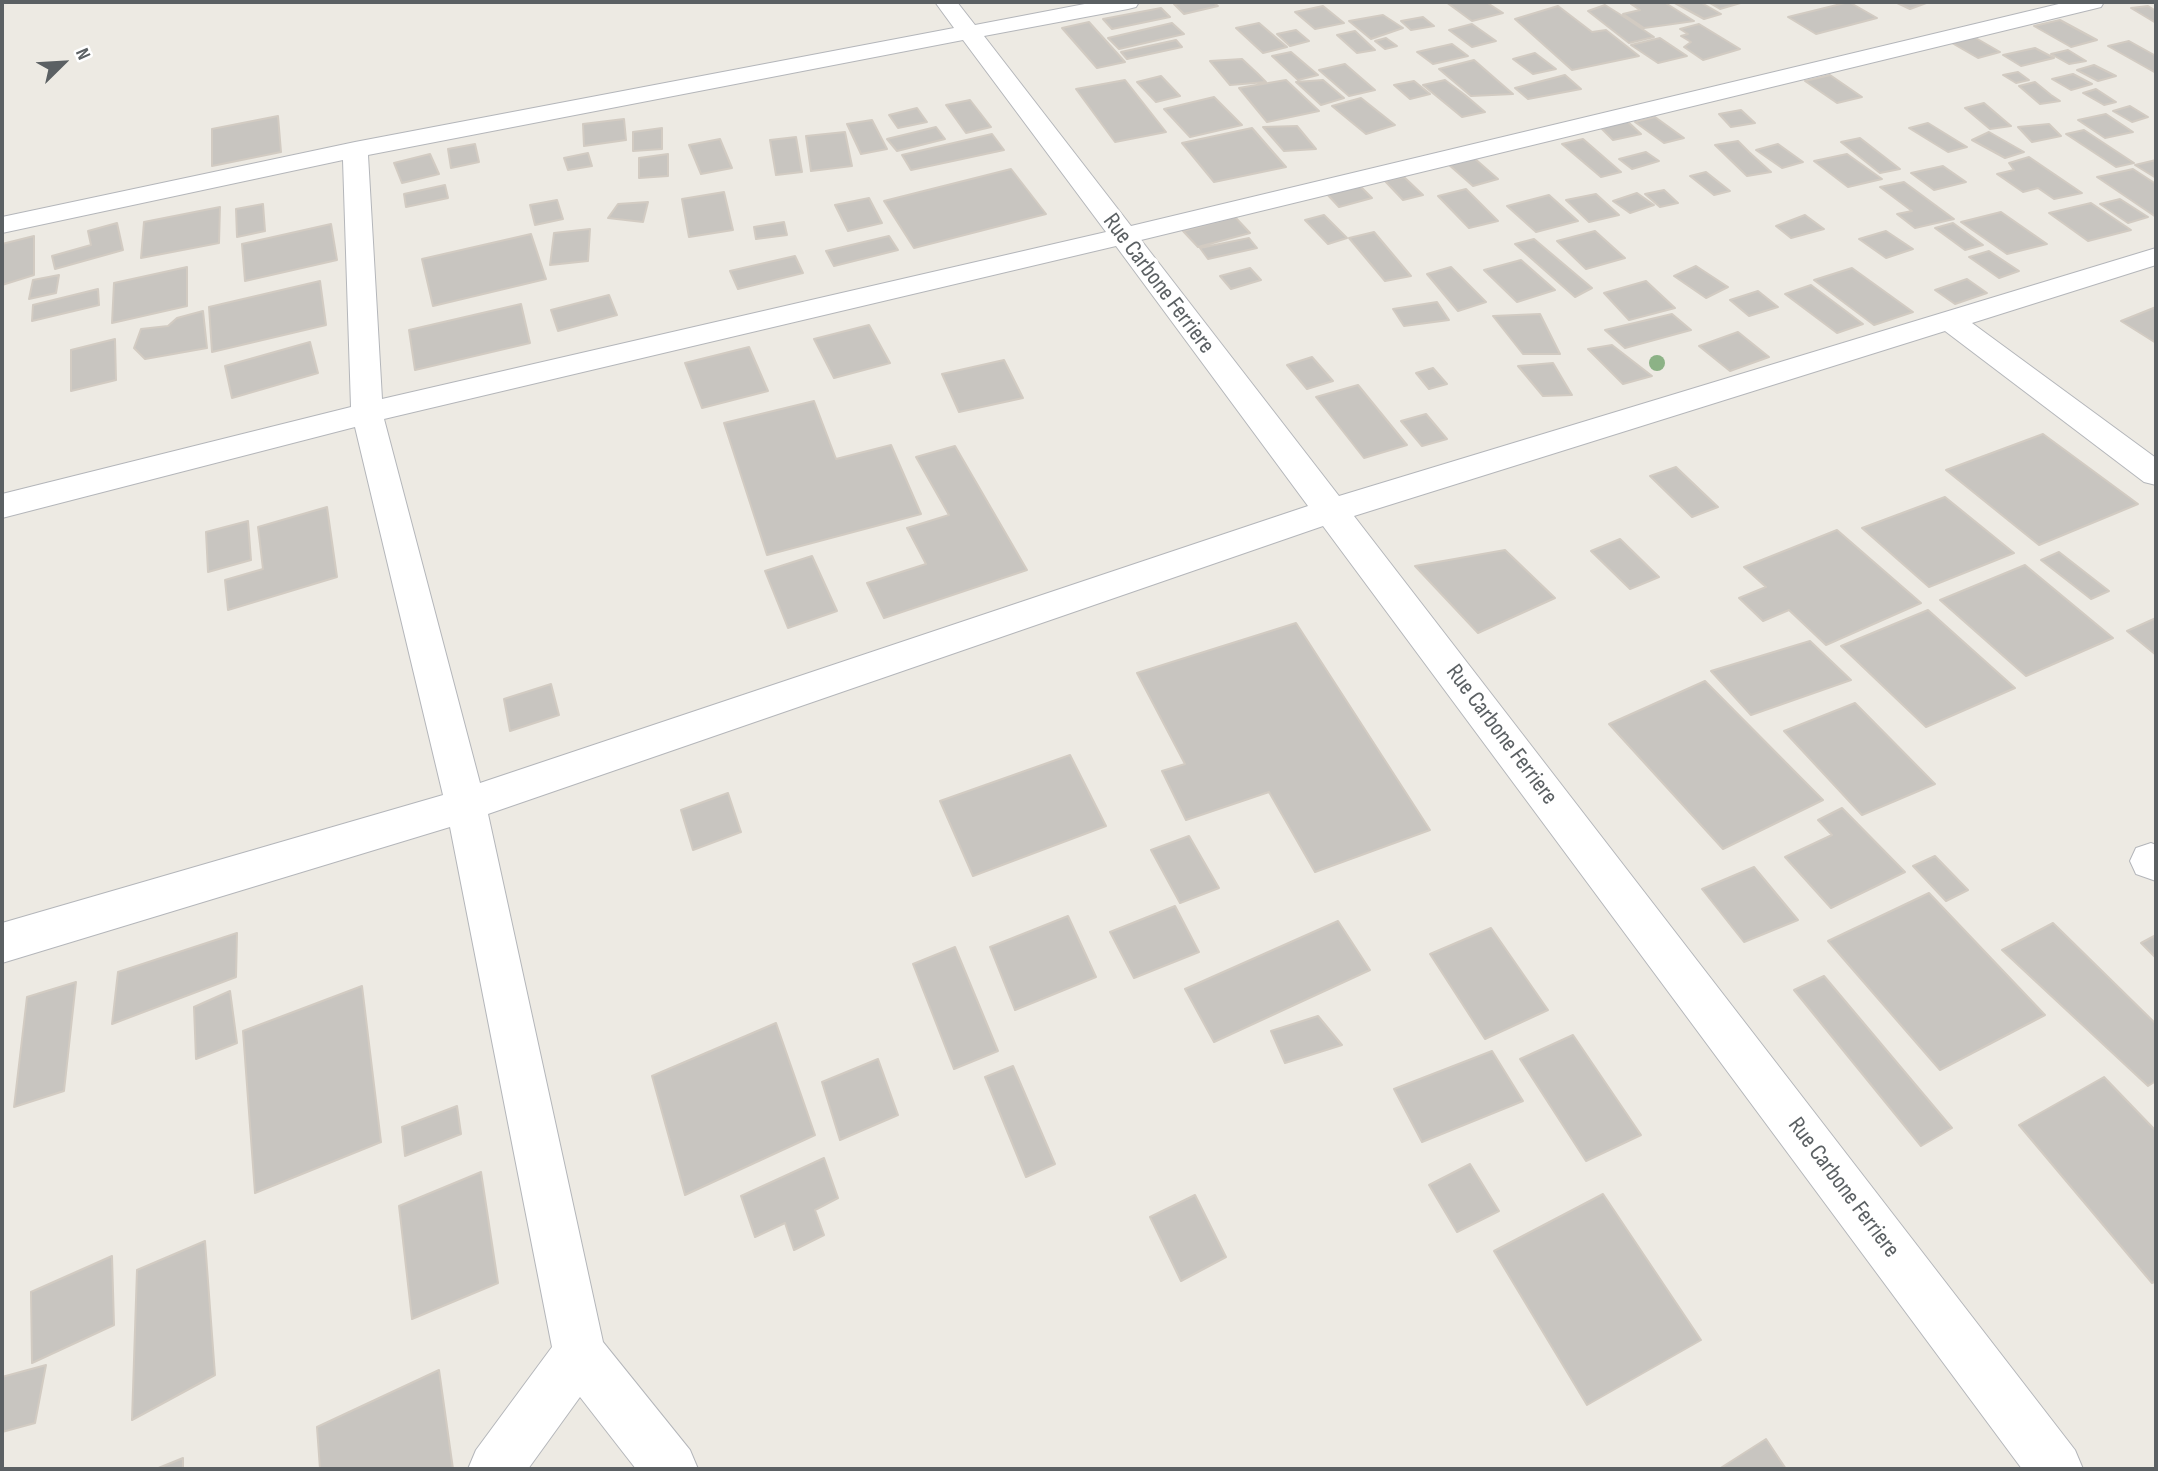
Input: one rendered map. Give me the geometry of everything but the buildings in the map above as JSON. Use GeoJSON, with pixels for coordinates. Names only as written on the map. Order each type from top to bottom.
{"type":"FeatureCollection","features":[{"type":"Feature","properties":{"kind":"street","name":"Rue Carbone Ferriere"},"geometry":{"type":"LineString","coordinates":[[946,2],[1121,237],[1332,511],[2056,1469]]}},
{"type":"Feature","properties":{"kind":"street"},"geometry":{"type":"LineString","coordinates":[[2,225],[355,150],[1128,2]]}},
{"type":"Feature","properties":{"kind":"street"},"geometry":{"type":"LineString","coordinates":[[2,506],[368,413],[1121,237],[2094,2]]}},
{"type":"Feature","properties":{"kind":"street"},"geometry":{"type":"LineString","coordinates":[[355,150],[368,413],[466,805],[579,1354],[671,1469]]}},
{"type":"Feature","properties":{"kind":"street"},"geometry":{"type":"LineString","coordinates":[[2,943],[466,805],[1332,511],[2156,256]]}},
{"type":"Feature","properties":{"kind":"street"},"geometry":{"type":"LineString","coordinates":[[1949,320],[2156,474]]}},
{"type":"Feature","properties":{"kind":"street"},"geometry":{"type":"LineString","coordinates":[[495,1469],[579,1354]]}}]}
